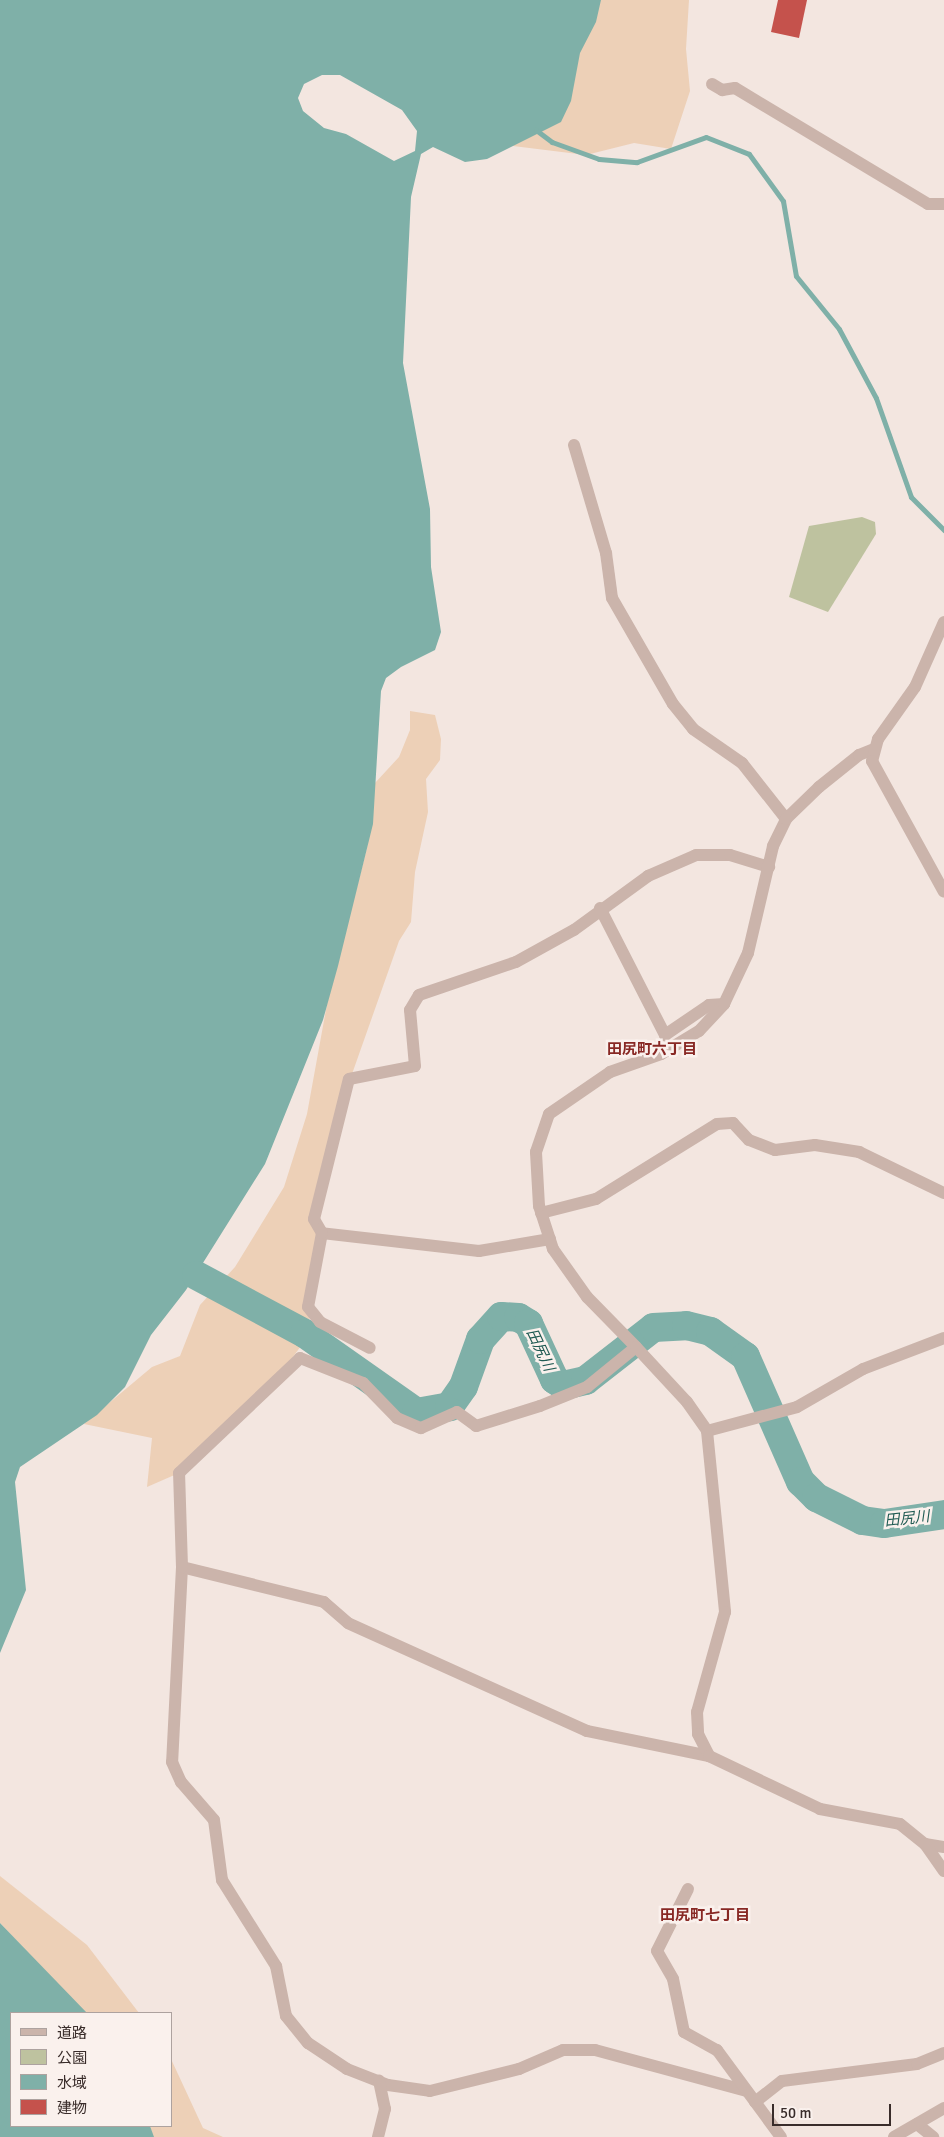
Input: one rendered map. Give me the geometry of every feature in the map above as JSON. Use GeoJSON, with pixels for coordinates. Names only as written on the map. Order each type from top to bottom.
{"type":"FeatureCollection","features":[{"type":"Feature","properties":{"kind":"street"},"geometry":{"type":"LineString","coordinates":[[712,84],[722,90],[735,88],[928,204],[944,204]]}},
{"type":"Feature","properties":{"kind":"street"},"geometry":{"type":"LineString","coordinates":[[574,445],[606,552],[612,598],[673,704],[693,728],[742,763],[786,819]]}},
{"type":"Feature","properties":{"kind":"street"},"geometry":{"type":"LineString","coordinates":[[709,1756],[698,1734],[697,1712],[725,1612],[707,1431],[687,1402],[587,1297],[550,1239],[541,1213],[536,1152],[549,1114],[610,1072],[661,1054],[699,1031],[724,1004],[748,953],[769,867],[786,819],[819,787],[859,755],[874,749],[915,687],[944,622]]}},
{"type":"Feature","properties":{"kind":"street"},"geometry":{"type":"LineString","coordinates":[[874,749],[876,770],[944,892]]}},
{"type":"Feature","properties":{"kind":"street"},"geometry":{"type":"LineString","coordinates":[[370,1348],[320,1322],[308,1307],[322,1233],[314,1219],[349,1079],[415,1066],[410,1010],[419,995],[516,962],[574,930],[600,908],[648,876],[696,855],[730,855],[769,867]]}},
{"type":"Feature","properties":{"kind":"street"},"geometry":{"type":"LineString","coordinates":[[600,908],[665,1035],[709,1005],[724,1004]]}},
{"type":"Feature","properties":{"kind":"street"},"geometry":{"type":"LineString","coordinates":[[541,1213],[596,1198],[718,1124],[733,1123],[749,1140],[775,1150],[814,1145],[859,1152],[944,1193]]}},
{"type":"Feature","properties":{"kind":"street"},"geometry":{"type":"LineString","coordinates":[[322,1233],[479,1251],[550,1239]]}},
{"type":"Feature","properties":{"kind":"street"},"geometry":{"type":"LineString","coordinates":[[707,1431],[797,1407],[863,1369],[944,1338]]}},
{"type":"Feature","properties":{"kind":"street"},"geometry":{"type":"LineString","coordinates":[[636,1348],[587,1387],[540,1406],[476,1426],[457,1412],[421,1428],[398,1418],[363,1383],[300,1358],[179,1473],[182,1568],[172,1762],[181,1782],[214,1820],[222,1880],[276,1966],[286,2016],[308,2043],[347,2069],[379,2081],[430,2092],[519,2069],[562,2050],[595,2050],[746,2091]]}},
{"type":"Feature","properties":{"kind":"street"},"geometry":{"type":"LineString","coordinates":[[182,1568],[324,1602],[348,1623],[587,1731],[709,1756],[820,1809],[900,1824],[925,1844],[944,1871]]}},
{"type":"Feature","properties":{"kind":"street"},"geometry":{"type":"LineString","coordinates":[[925,1844],[944,1847]]}},
{"type":"Feature","properties":{"kind":"street"},"geometry":{"type":"LineString","coordinates":[[688,1889],[658,1951],[673,1979],[684,2032],[717,2050],[781,2137]]}},
{"type":"Feature","properties":{"kind":"street"},"geometry":{"type":"LineString","coordinates":[[755,2102],[782,2081],[917,2064],[944,2053]]}},
{"type":"Feature","properties":{"kind":"street"},"geometry":{"type":"LineString","coordinates":[[378,2137],[385,2109],[379,2081]]}},
{"type":"Feature","properties":{"kind":"street"},"geometry":{"type":"LineString","coordinates":[[894,2137],[944,2108]]}},
{"type":"Feature","properties":{"kind":"street"},"geometry":{"type":"LineString","coordinates":[[917,2124],[933,2137]]}},
{"type":"Feature","properties":{"kind":"green space"},"geometry":{"type":"Polygon","coordinates":[[[862,517],[875,522],[876,534],[828,612],[789,597],[809,526],[862,517]]]}},
{"type":"Feature","properties":{"kind":"sand"},"geometry":{"type":"Polygon","coordinates":[[[574,0],[689,0],[686,49],[690,91],[671,149],[634,143],[586,155],[513,146],[574,0]]]}},
{"type":"Feature","properties":{"kind":"sand"},"geometry":{"type":"Polygon","coordinates":[[[410,711],[435,715],[441,739],[440,760],[426,779],[428,812],[415,872],[411,922],[399,941],[346,1091],[319,1200],[308,1336],[278,1378],[179,1473],[147,1487],[152,1438],[84,1424],[152,1367],[180,1356],[200,1305],[235,1267],[284,1187],[307,1114],[327,1004],[367,848],[375,783],[399,757],[410,730],[410,711]]]}},
{"type":"Feature","properties":{"kind":"sand"},"geometry":{"type":"Polygon","coordinates":[[[0,1876],[87,1945],[138,2012],[84,2012],[0,1923],[0,1876]]]}},
{"type":"Feature","properties":{"kind":"sand"},"geometry":{"type":"Polygon","coordinates":[[[172,2061],[203,2128],[223,2137],[153,2137],[150,2127],[172,2127],[172,2061]]]}},
{"type":"Feature","properties":{"kind":"water"},"geometry":{"type":"Polygon","coordinates":[[[0,0],[601,0],[596,22],[580,53],[571,101],[561,122],[487,159],[465,162],[433,147],[421,154],[411,197],[403,363],[430,509],[431,567],[441,632],[435,650],[401,667],[386,678],[381,691],[373,824],[323,1020],[265,1164],[186,1290],[151,1335],[125,1387],[97,1415],[20,1467],[15,1482],[26,1590],[0,1653],[0,0]],[[322,75],[304,84],[298,98],[303,111],[324,128],[346,134],[394,161],[415,151],[417,131],[402,110],[340,75],[322,75]]]}},
{"type":"Feature","properties":{"kind":"water"},"geometry":{"type":"Polygon","coordinates":[[[0,1923],[86,2012],[10,2012],[10,2127],[150,2127],[154,2137],[0,2137],[0,1923]]]}},
{"type":"Feature","properties":{"kind":"building"},"geometry":{"type":"Polygon","coordinates":[[[778,0],[807,0],[799,38],[771,32],[778,0]]]}},
{"type":"Feature","properties":{"kind":"waterway"},"geometry":{"type":"LineString","coordinates":[[536,130],[552,142],[599,159],[637,162],[706,137],[749,154],[783,201],[796,276],[839,329],[876,398],[911,497],[944,530]]}},
{"type":"Feature","properties":{"kind":"waterway","name":"田尻川"},"geometry":{"type":"LineString","coordinates":[[196,1275],[304,1333],[416,1412],[449,1406],[463,1386],[480,1339],[501,1316],[518,1317],[528,1323],[554,1379],[563,1385],[585,1380],[653,1327],[686,1325],[710,1331],[745,1356],[800,1481],[816,1497],[862,1520],[884,1523],[944,1514]]}},
{"type":"Feature","properties":{"kind":"district","name":"田尻町六丁目"},"geometry":{"type":"Point","coordinates":[652,1050]}},
{"type":"Feature","properties":{"kind":"district","name":"田尻町七丁目"},"geometry":{"type":"Point","coordinates":[705,1916]}}]}
